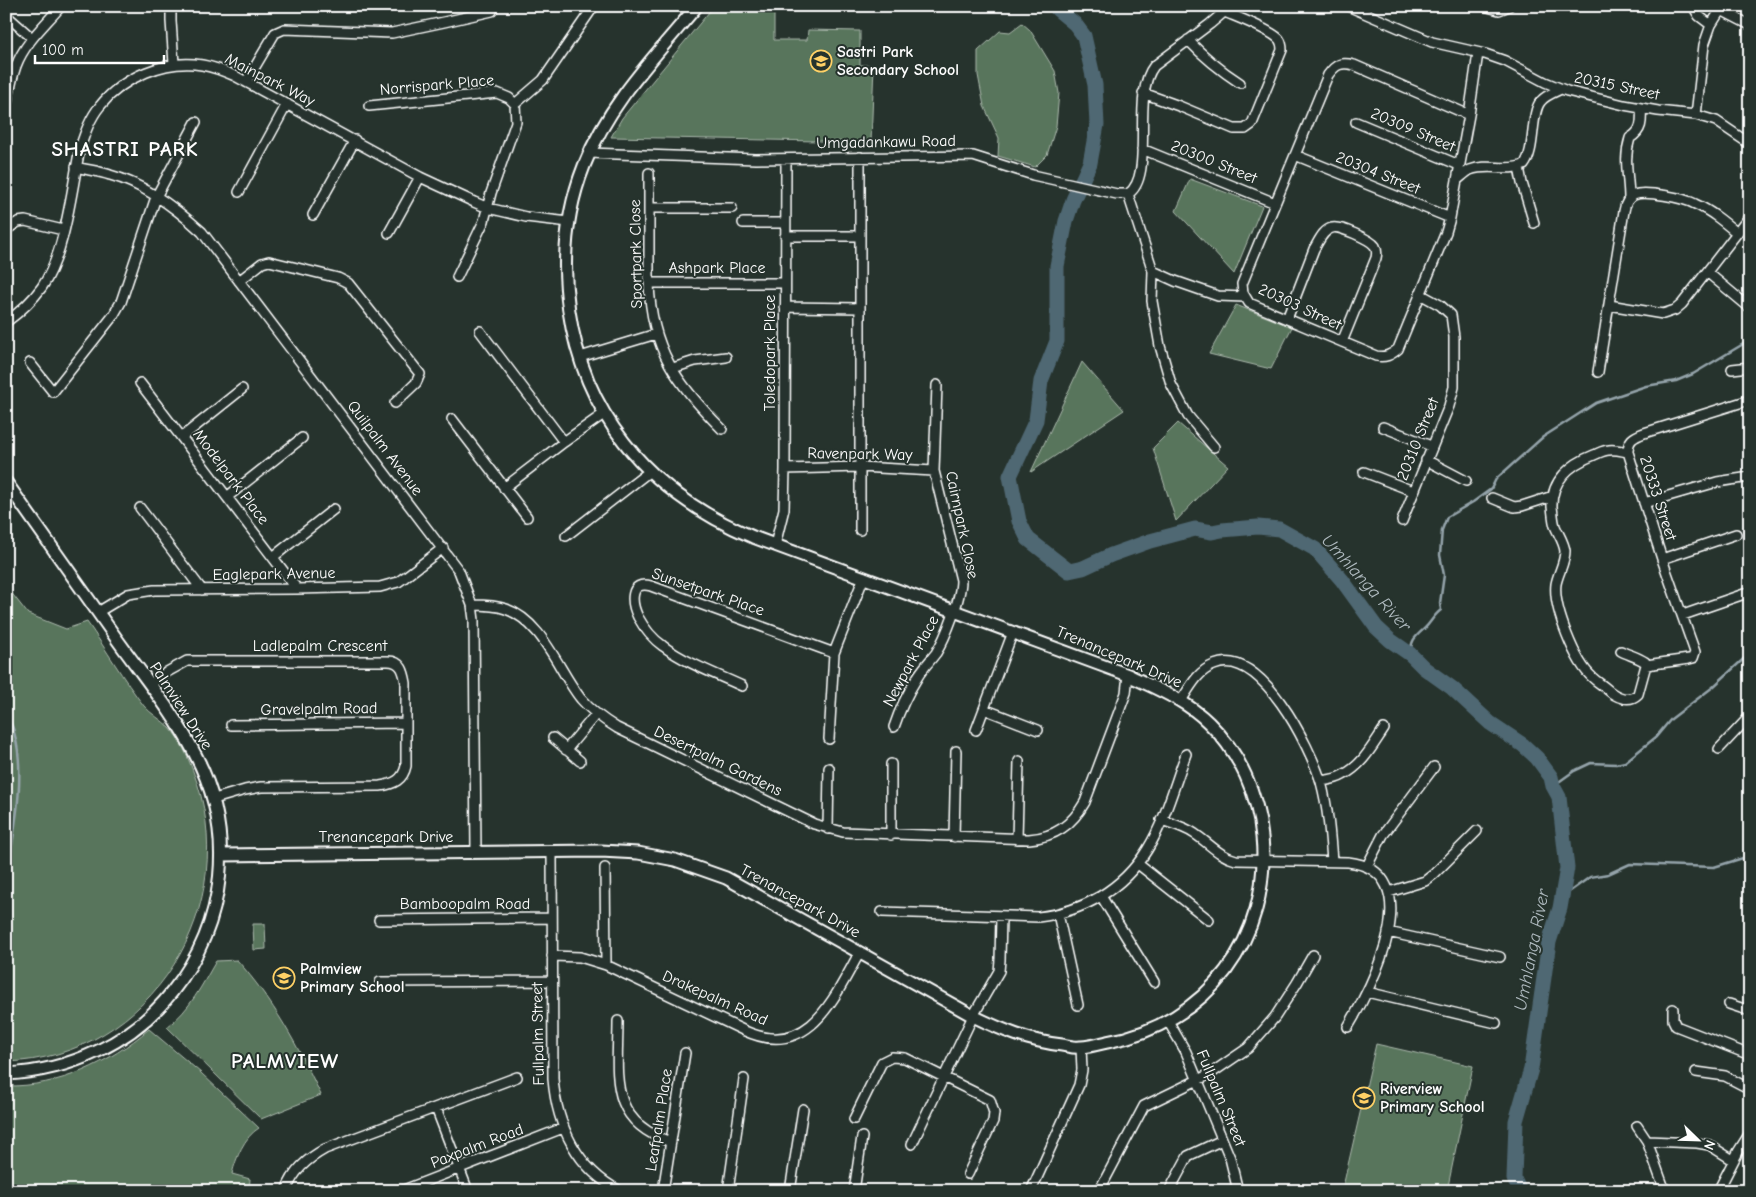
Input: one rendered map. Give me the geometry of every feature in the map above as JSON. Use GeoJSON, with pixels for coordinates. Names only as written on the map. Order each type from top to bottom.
{"type":"FeatureCollection","features":[{"type":"Feature","properties":{"kind":"street"},"geometry":{"type":"LineString","coordinates":[[6,109],[16,65],[25,47],[61,6]]}},
{"type":"Feature","properties":{"kind":"street"},"geometry":{"type":"LineString","coordinates":[[171,6],[174,64]]}},
{"type":"Feature","properties":{"kind":"street"},"geometry":{"type":"LineString","coordinates":[[457,277],[484,221],[499,167],[516,122],[515,104],[543,80],[594,6]]}},
{"type":"Feature","properties":{"kind":"street","name":"Trenancepark Drive"},"geometry":{"type":"LineString","coordinates":[[222,855],[620,852],[638,853],[675,860],[704,869],[744,887],[973,1016],[1003,1031],[1040,1043],[1081,1047],[1143,1034],[1168,1021],[1193,1004],[1219,979],[1236,956],[1250,929],[1256,910],[1261,892],[1264,860],[1258,808],[1242,768],[1228,745],[1210,723],[1181,701],[1128,675],[733,529],[699,511],[650,472],[624,442],[605,414],[580,357],[568,299],[566,264],[569,222],[576,191],[589,153],[608,118],[622,96],[697,6]]}},
{"type":"Feature","properties":{"kind":"street","name":"20315 Street"},"geometry":{"type":"LineString","coordinates":[[1348,6],[1432,42],[1505,61],[1561,89],[1641,108],[1696,115],[1716,121],[1750,144]]}},
{"type":"Feature","properties":{"kind":"street"},"geometry":{"type":"LineString","coordinates":[[1371,16],[1375,6]]}},
{"type":"Feature","properties":{"kind":"street"},"geometry":{"type":"LineString","coordinates":[[1484,6],[1499,10],[1509,6]]}},
{"type":"Feature","properties":{"kind":"street"},"geometry":{"type":"LineString","coordinates":[[1693,6],[1699,16],[1711,26]]}},
{"type":"Feature","properties":{"kind":"street"},"geometry":{"type":"LineString","coordinates":[[1696,115],[1704,45],[1711,26],[1722,8],[1750,25]]}},
{"type":"Feature","properties":{"kind":"street"},"geometry":{"type":"LineString","coordinates":[[1143,93],[1234,129],[1245,129],[1252,124],[1282,50],[1282,43],[1278,38],[1228,9],[1154,66],[1146,77],[1143,93],[1140,176],[1137,186],[1128,194],[1153,271],[1152,301],[1160,346],[1171,384],[1188,416],[1214,447]]}},
{"type":"Feature","properties":{"kind":"street"},"geometry":{"type":"LineString","coordinates":[[246,82],[276,33],[284,29],[392,32],[492,11]]}},
{"type":"Feature","properties":{"kind":"street"},"geometry":{"type":"LineString","coordinates":[[6,15],[32,38]]}},
{"type":"Feature","properties":{"kind":"street"},"geometry":{"type":"LineString","coordinates":[[1188,40],[1220,70],[1240,83]]}},
{"type":"Feature","properties":{"kind":"street","name":"20303 Street"},"geometry":{"type":"LineString","coordinates":[[1469,115],[1354,65],[1347,63],[1336,65],[1328,75],[1242,284],[1243,293],[1249,303],[1376,356],[1382,357],[1393,354],[1398,348],[1450,218],[1469,115],[1478,53]]}},
{"type":"Feature","properties":{"kind":"street","name":"Mainpark Way"},"geometry":{"type":"LineString","coordinates":[[6,322],[29,303],[43,286],[56,259],[80,148],[89,124],[100,106],[121,86],[139,75],[174,64],[212,67],[246,82],[420,177],[488,208],[526,217],[569,222]]}},
{"type":"Feature","properties":{"kind":"street"},"geometry":{"type":"LineString","coordinates":[[1457,180],[1470,170],[1519,167],[1524,165],[1527,161],[1540,103],[1547,96],[1561,89]]}},
{"type":"Feature","properties":{"kind":"street","name":"Norrispark Place"},"geometry":{"type":"LineString","coordinates":[[369,106],[497,93],[509,98],[515,104]]}},
{"type":"Feature","properties":{"kind":"street"},"geometry":{"type":"LineString","coordinates":[[239,192],[287,104]]}},
{"type":"Feature","properties":{"kind":"street"},"geometry":{"type":"LineString","coordinates":[[1629,199],[1625,166],[1626,158],[1630,138],[1640,130],[1642,121],[1641,108]]}},
{"type":"Feature","properties":{"kind":"street"},"geometry":{"type":"LineString","coordinates":[[30,363],[53,392],[112,316],[125,292],[156,197],[196,122]]}},
{"type":"Feature","properties":{"kind":"street","name":"20309 Street"},"geometry":{"type":"LineString","coordinates":[[1356,122],[1459,165]]}},
{"type":"Feature","properties":{"kind":"street"},"geometry":{"type":"LineString","coordinates":[[314,215],[355,140]]}},
{"type":"Feature","properties":{"kind":"street","name":"20300 Street"},"geometry":{"type":"LineString","coordinates":[[1142,149],[1275,203]]}},
{"type":"Feature","properties":{"kind":"street","name":"Umgadankawu Road"},"geometry":{"type":"LineString","coordinates":[[589,153],[756,159],[973,156],[1033,175],[1089,186],[1117,194],[1128,194]]}},
{"type":"Feature","properties":{"kind":"street","name":"20304 Street"},"geometry":{"type":"LineString","coordinates":[[1295,154],[1450,218]]}},
{"type":"Feature","properties":{"kind":"street"},"geometry":{"type":"LineString","coordinates":[[860,157],[860,530]]}},
{"type":"Feature","properties":{"kind":"street","name":"Toledopark Place"},"geometry":{"type":"LineString","coordinates":[[775,545],[784,509],[786,159]]}},
{"type":"Feature","properties":{"kind":"street","name":"Quilpalm Avenue"},"geometry":{"type":"LineString","coordinates":[[76,167],[112,175],[132,184],[183,215],[202,232],[459,571],[472,605],[474,620],[476,852]]}},
{"type":"Feature","properties":{"kind":"street"},"geometry":{"type":"LineString","coordinates":[[1519,167],[1534,223]]}},
{"type":"Feature","properties":{"kind":"street","name":"Sportpark Close"},"geometry":{"type":"LineString","coordinates":[[649,173],[648,283],[649,301],[656,334],[678,380],[722,429]]}},
{"type":"Feature","properties":{"kind":"street"},"geometry":{"type":"LineString","coordinates":[[389,233],[420,177]]}},
{"type":"Feature","properties":{"kind":"street"},"geometry":{"type":"LineString","coordinates":[[1598,372],[1624,211],[1629,199],[1633,195],[1641,193],[1686,200],[1716,216],[1737,232]]}},
{"type":"Feature","properties":{"kind":"street"},"geometry":{"type":"LineString","coordinates":[[650,208],[732,208]]}},
{"type":"Feature","properties":{"kind":"street"},"geometry":{"type":"LineString","coordinates":[[6,230],[18,222],[25,221],[63,230]]}},
{"type":"Feature","properties":{"kind":"street"},"geometry":{"type":"LineString","coordinates":[[1609,306],[1658,314],[1670,313],[1682,304],[1737,232],[1748,222]]}},
{"type":"Feature","properties":{"kind":"street"},"geometry":{"type":"LineString","coordinates":[[743,223],[786,223]]}},
{"type":"Feature","properties":{"kind":"street"},"geometry":{"type":"LineString","coordinates":[[1287,319],[1314,249],[1325,232],[1330,228],[1339,227],[1370,241],[1377,251],[1376,258],[1342,342]]}},
{"type":"Feature","properties":{"kind":"street"},"geometry":{"type":"LineString","coordinates":[[786,236],[860,236]]}},
{"type":"Feature","properties":{"kind":"street"},"geometry":{"type":"LineString","coordinates":[[239,280],[262,263],[269,261],[338,278],[348,283],[420,374],[416,383],[395,403]]}},
{"type":"Feature","properties":{"kind":"street"},"geometry":{"type":"LineString","coordinates":[[1153,271],[1218,296],[1245,297]]}},
{"type":"Feature","properties":{"kind":"street"},"geometry":{"type":"LineString","coordinates":[[1707,272],[1750,308]]}},
{"type":"Feature","properties":{"kind":"street","name":"Ashpark Place"},"geometry":{"type":"LineString","coordinates":[[648,283],[785,283]]}},
{"type":"Feature","properties":{"kind":"street","name":"20310 Street"},"geometry":{"type":"LineString","coordinates":[[1402,521],[1431,446],[1449,406],[1454,387],[1454,336],[1451,315],[1420,294]]}},
{"type":"Feature","properties":{"kind":"street"},"geometry":{"type":"LineString","coordinates":[[785,307],[860,308]]}},
{"type":"Feature","properties":{"kind":"street"},"geometry":{"type":"LineString","coordinates":[[480,331],[564,442]]}},
{"type":"Feature","properties":{"kind":"street"},"geometry":{"type":"LineString","coordinates":[[580,357],[656,334]]}},
{"type":"Feature","properties":{"kind":"street"},"geometry":{"type":"LineString","coordinates":[[673,368],[695,361],[726,357]]}},
{"type":"Feature","properties":{"kind":"street"},"geometry":{"type":"LineString","coordinates":[[1732,369],[1750,367]]}},
{"type":"Feature","properties":{"kind":"street","name":"Modelpark Place"},"geometry":{"type":"LineString","coordinates":[[140,383],[297,589]]}},
{"type":"Feature","properties":{"kind":"street","name":"Cairnpark Close"},"geometry":{"type":"LineString","coordinates":[[936,385],[934,471],[961,580],[961,588],[955,610]]}},
{"type":"Feature","properties":{"kind":"street"},"geometry":{"type":"LineString","coordinates":[[182,437],[242,389]]}},
{"type":"Feature","properties":{"kind":"street","name":"20333 Street"},"geometry":{"type":"LineString","coordinates":[[1646,665],[1693,658],[1695,652],[1662,559],[1628,452],[1628,445],[1633,437],[1746,401]]}},
{"type":"Feature","properties":{"kind":"street"},"geometry":{"type":"LineString","coordinates":[[504,488],[564,442],[605,414]]}},
{"type":"Feature","properties":{"kind":"street"},"geometry":{"type":"LineString","coordinates":[[452,419],[526,517]]}},
{"type":"Feature","properties":{"kind":"street"},"geometry":{"type":"LineString","coordinates":[[1383,427],[1431,446]]}},
{"type":"Feature","properties":{"kind":"street"},"geometry":{"type":"LineString","coordinates":[[227,497],[302,438]]}},
{"type":"Feature","properties":{"kind":"street"},"geometry":{"type":"LineString","coordinates":[[1621,651],[1640,658],[1646,665],[1638,694],[1617,698],[1592,678],[1582,665],[1560,616],[1556,585],[1562,568],[1565,548],[1554,524],[1552,506],[1553,491],[1559,480],[1571,466],[1609,450],[1628,452]]}},
{"type":"Feature","properties":{"kind":"street"},"geometry":{"type":"LineString","coordinates":[[1426,460],[1466,480]]}},
{"type":"Feature","properties":{"kind":"street","name":"Ravenpark Way"},"geometry":{"type":"LineString","coordinates":[[785,468],[860,467],[934,471]]}},
{"type":"Feature","properties":{"kind":"street"},"geometry":{"type":"LineString","coordinates":[[566,536],[650,472]]}},
{"type":"Feature","properties":{"kind":"street"},"geometry":{"type":"LineString","coordinates":[[1364,472],[1413,491]]}},
{"type":"Feature","properties":{"kind":"street"},"geometry":{"type":"LineString","coordinates":[[1644,503],[1717,482],[1750,477]]}},
{"type":"Feature","properties":{"kind":"street","name":"Palmview Drive"},"geometry":{"type":"LineString","coordinates":[[6,482],[150,685],[195,754],[214,799],[222,855],[216,898],[203,942],[182,979],[160,1006],[126,1035],[98,1051],[55,1068],[6,1074]]}},
{"type":"Feature","properties":{"kind":"street"},"geometry":{"type":"LineString","coordinates":[[1492,498],[1514,507],[1553,496]]}},
{"type":"Feature","properties":{"kind":"street"},"geometry":{"type":"LineString","coordinates":[[140,508],[202,590]]}},
{"type":"Feature","properties":{"kind":"street"},"geometry":{"type":"LineString","coordinates":[[273,557],[334,509]]}},
{"type":"Feature","properties":{"kind":"street"},"geometry":{"type":"LineString","coordinates":[[1662,559],[1736,534]]}},
{"type":"Feature","properties":{"kind":"street","name":"Eaglepark Avenue"},"geometry":{"type":"LineString","coordinates":[[98,612],[118,598],[139,591],[297,589],[389,585],[405,577],[443,548]]}},
{"type":"Feature","properties":{"kind":"street"},"geometry":{"type":"LineString","coordinates":[[829,739],[834,653],[864,577]]}},
{"type":"Feature","properties":{"kind":"street","name":"Sunsetpark Place"},"geometry":{"type":"LineString","coordinates":[[742,686],[678,656],[655,639],[637,615],[634,606],[634,593],[638,586],[644,584],[651,586],[834,653]]}},
{"type":"Feature","properties":{"kind":"street"},"geometry":{"type":"LineString","coordinates":[[1683,615],[1750,592]]}},
{"type":"Feature","properties":{"kind":"street","name":"Desertpalm Gardens"},"geometry":{"type":"LineString","coordinates":[[472,605],[498,606],[529,622],[580,698],[596,714],[617,728],[814,824],[828,829],[861,834],[1029,840],[1050,836],[1068,825],[1079,812],[1088,794],[1126,692],[1128,675]]}},
{"type":"Feature","properties":{"kind":"street","name":"Newpark Place"},"geometry":{"type":"LineString","coordinates":[[894,727],[903,702],[918,675],[937,652],[955,610]]}},
{"type":"Feature","properties":{"kind":"street"},"geometry":{"type":"LineString","coordinates":[[976,730],[1012,632]]}},
{"type":"Feature","properties":{"kind":"street","name":"Ladlepalm Crescent"},"geometry":{"type":"LineString","coordinates":[[150,685],[167,672],[187,662],[394,661],[401,666],[406,683],[406,766],[404,773],[396,782],[380,786],[261,787],[214,799]]}},
{"type":"Feature","properties":{"kind":"street"},"geometry":{"type":"LineString","coordinates":[[1181,701],[1196,678],[1202,672],[1220,662],[1234,663],[1248,669],[1270,690],[1296,727],[1321,782],[1329,822],[1332,861]]}},
{"type":"Feature","properties":{"kind":"street"},"geometry":{"type":"LineString","coordinates":[[984,709],[1038,730]]}},
{"type":"Feature","properties":{"kind":"street"},"geometry":{"type":"LineString","coordinates":[[566,750],[596,714]]}},
{"type":"Feature","properties":{"kind":"street"},"geometry":{"type":"LineString","coordinates":[[1719,750],[1750,716]]}},
{"type":"Feature","properties":{"kind":"street","name":"Gravelpalm Road"},"geometry":{"type":"LineString","coordinates":[[231,725],[406,723]]}},
{"type":"Feature","properties":{"kind":"street"},"geometry":{"type":"LineString","coordinates":[[1321,782],[1350,772],[1384,729]]}},
{"type":"Feature","properties":{"kind":"street"},"geometry":{"type":"LineString","coordinates":[[553,738],[580,761]]}},
{"type":"Feature","properties":{"kind":"street"},"geometry":{"type":"LineString","coordinates":[[954,837],[956,751]]}},
{"type":"Feature","properties":{"kind":"street"},"geometry":{"type":"LineString","coordinates":[[882,912],[1025,918],[1058,914],[1081,906],[1101,896],[1126,877],[1138,864],[1152,842],[1186,754]]}},
{"type":"Feature","properties":{"kind":"street"},"geometry":{"type":"LineString","coordinates":[[1017,839],[1019,761]]}},
{"type":"Feature","properties":{"kind":"street"},"geometry":{"type":"LineString","coordinates":[[891,764],[891,835]]}},
{"type":"Feature","properties":{"kind":"street"},"geometry":{"type":"LineString","coordinates":[[1367,866],[1383,835],[1434,767]]}},
{"type":"Feature","properties":{"kind":"street"},"geometry":{"type":"LineString","coordinates":[[828,829],[829,768]]}},
{"type":"Feature","properties":{"kind":"street"},"geometry":{"type":"LineString","coordinates":[[1162,820],[1186,828],[1226,857],[1236,860],[1360,863],[1367,866],[1386,883],[1392,911],[1388,932],[1367,992],[1348,1026]]}},
{"type":"Feature","properties":{"kind":"street"},"geometry":{"type":"LineString","coordinates":[[1389,892],[1425,881],[1477,831]]}},
{"type":"Feature","properties":{"kind":"street","name":"Fullpalm Street"},"geometry":{"type":"LineString","coordinates":[[552,852],[553,1079],[556,1105],[563,1128],[574,1150],[599,1177],[620,1191]]}},
{"type":"Feature","properties":{"kind":"street"},"geometry":{"type":"LineString","coordinates":[[1138,864],[1209,920]]}},
{"type":"Feature","properties":{"kind":"street"},"geometry":{"type":"LineString","coordinates":[[605,868],[606,964]]}},
{"type":"Feature","properties":{"kind":"street"},"geometry":{"type":"LineString","coordinates":[[1101,896],[1154,982]]}},
{"type":"Feature","properties":{"kind":"street"},"geometry":{"type":"LineString","coordinates":[[1058,914],[1078,1004]]}},
{"type":"Feature","properties":{"kind":"street"},"geometry":{"type":"LineString","coordinates":[[912,1144],[973,1016],[999,971],[1001,917]]}},
{"type":"Feature","properties":{"kind":"street","name":"Bamboopalm Road"},"geometry":{"type":"LineString","coordinates":[[379,920],[552,918]]}},
{"type":"Feature","properties":{"kind":"street"},"geometry":{"type":"LineString","coordinates":[[1388,932],[1500,957]]}},
{"type":"Feature","properties":{"kind":"street","name":"Drakepalm Road"},"geometry":{"type":"LineString","coordinates":[[552,956],[580,957],[606,964],[755,1035],[768,1038],[796,1035],[809,1028],[830,1005],[860,952]]}},
{"type":"Feature","properties":{"kind":"street"},"geometry":{"type":"LineString","coordinates":[[1099,1191],[1144,1106],[1210,1074],[1248,1048],[1275,1017],[1313,955]]}},
{"type":"Feature","properties":{"kind":"street"},"geometry":{"type":"LineString","coordinates":[[380,982],[552,981]]}},
{"type":"Feature","properties":{"kind":"street"},"geometry":{"type":"LineString","coordinates":[[1367,992],[1496,1023]]}},
{"type":"Feature","properties":{"kind":"street"},"geometry":{"type":"LineString","coordinates":[[1729,1004],[1750,1010]]}},
{"type":"Feature","properties":{"kind":"street"},"geometry":{"type":"LineString","coordinates":[[1673,1009],[1673,1020],[1676,1026],[1750,1055]]}},
{"type":"Feature","properties":{"kind":"street"},"geometry":{"type":"LineString","coordinates":[[618,1021],[618,1089],[623,1104],[631,1118],[642,1128],[671,1142]]}},
{"type":"Feature","properties":{"kind":"street","name":"Fullpalm Street"},"geometry":{"type":"LineString","coordinates":[[1168,1021],[1186,1052],[1198,1080],[1236,1176],[1238,1191]]}},
{"type":"Feature","properties":{"kind":"street"},"geometry":{"type":"LineString","coordinates":[[1031,1191],[1079,1085],[1082,1070],[1081,1047]]}},
{"type":"Feature","properties":{"kind":"street","name":"Leafpalm Place"},"geometry":{"type":"LineString","coordinates":[[663,1191],[684,1053]]}},
{"type":"Feature","properties":{"kind":"street"},"geometry":{"type":"LineString","coordinates":[[854,1119],[879,1067],[887,1059],[898,1056],[905,1058],[990,1100],[993,1107],[993,1121],[968,1174]]}},
{"type":"Feature","properties":{"kind":"street"},"geometry":{"type":"LineString","coordinates":[[1696,1072],[1725,1076],[1750,1089]]}},
{"type":"Feature","properties":{"kind":"street"},"geometry":{"type":"LineString","coordinates":[[286,1191],[293,1175],[307,1159],[325,1149],[517,1077]]}},
{"type":"Feature","properties":{"kind":"street"},"geometry":{"type":"LineString","coordinates":[[728,1191],[744,1079]]}},
{"type":"Feature","properties":{"kind":"street"},"geometry":{"type":"LineString","coordinates":[[436,1108],[468,1191]]}},
{"type":"Feature","properties":{"kind":"street"},"geometry":{"type":"LineString","coordinates":[[790,1191],[803,1109]]}},
{"type":"Feature","properties":{"kind":"street"},"geometry":{"type":"LineString","coordinates":[[1636,1126],[1647,1141],[1664,1191]]}},
{"type":"Feature","properties":{"kind":"street","name":"Paxpalm Road"},"geometry":{"type":"LineString","coordinates":[[402,1191],[563,1128]]}},
{"type":"Feature","properties":{"kind":"street"},"geometry":{"type":"LineString","coordinates":[[1718,1191],[1733,1160],[1750,1133]]}},
{"type":"Feature","properties":{"kind":"street"},"geometry":{"type":"LineString","coordinates":[[854,1191],[862,1137]]}},
{"type":"Feature","properties":{"kind":"street"},"geometry":{"type":"LineString","coordinates":[[1169,1191],[1188,1156],[1222,1140]]}},
{"type":"Feature","properties":{"kind":"street"},"geometry":{"type":"LineString","coordinates":[[1647,1141],[1709,1145],[1733,1160]]}},
{"type":"Feature","properties":{"kind":"green space"},"geometry":{"type":"Polygon","coordinates":[[[714,6],[774,6],[774,40],[807,40],[808,30],[860,31],[860,65],[874,65],[871,142],[611,137],[622,118],[714,6]]]}},
{"type":"Feature","properties":{"kind":"green space"},"geometry":{"type":"Polygon","coordinates":[[[1022,23],[1030,30],[1055,71],[1059,93],[1056,126],[1047,155],[1035,167],[998,156],[999,138],[984,106],[978,75],[978,51],[1000,31],[1010,32],[1022,23]]]}},
{"type":"Feature","properties":{"kind":"green space"},"geometry":{"type":"Polygon","coordinates":[[[1190,179],[1262,206],[1234,274],[1176,211],[1190,179]]]}},
{"type":"Feature","properties":{"kind":"green space"},"geometry":{"type":"Polygon","coordinates":[[[1236,305],[1292,327],[1271,369],[1209,354],[1236,305]]]}},
{"type":"Feature","properties":{"kind":"green space"},"geometry":{"type":"Polygon","coordinates":[[[1082,362],[1124,410],[1031,472],[1082,362]]]}},
{"type":"Feature","properties":{"kind":"green space"},"geometry":{"type":"Polygon","coordinates":[[[1178,423],[1228,466],[1176,521],[1153,448],[1178,423]]]}},
{"type":"Feature","properties":{"kind":"green space"},"geometry":{"type":"Polygon","coordinates":[[[6,586],[28,614],[66,629],[87,622],[144,706],[174,732],[193,771],[206,822],[206,872],[195,920],[174,965],[143,1003],[104,1034],[58,1054],[6,1062],[6,586]]]}},
{"type":"Feature","properties":{"kind":"green space"},"geometry":{"type":"Polygon","coordinates":[[[253,924],[265,924],[266,949],[254,950],[253,924]]]}},
{"type":"Feature","properties":{"kind":"green space"},"geometry":{"type":"Polygon","coordinates":[[[237,960],[262,991],[284,1024],[321,1095],[261,1119],[167,1027],[189,1005],[216,961],[237,960]]]}},
{"type":"Feature","properties":{"kind":"green space"},"geometry":{"type":"Polygon","coordinates":[[[149,1029],[201,1073],[259,1128],[245,1142],[238,1155],[232,1174],[250,1179],[249,1191],[6,1191],[6,1086],[46,1082],[83,1071],[117,1052],[149,1029]]]}},
{"type":"Feature","properties":{"kind":"green space"},"geometry":{"type":"Polygon","coordinates":[[[1376,1044],[1473,1066],[1447,1191],[1342,1191],[1376,1044]]]}},
{"type":"Feature","properties":{"kind":"waterway","name":"Umhlanga River"},"geometry":{"type":"LineString","coordinates":[[1056,6],[1075,24],[1084,36],[1095,85],[1097,125],[1090,163],[1073,200],[1066,221],[1057,266],[1057,341],[1041,381],[1036,420],[1010,476],[1019,521],[1028,539],[1069,571],[1083,568],[1111,555],[1150,541],[1195,529],[1212,532],[1258,527],[1279,529],[1315,549],[1342,580],[1376,627],[1390,640],[1452,688],[1490,723],[1523,745],[1537,758],[1551,777],[1559,797],[1567,868],[1560,908],[1549,942],[1531,1069],[1516,1121],[1514,1179],[1520,1191]]}},
{"type":"Feature","properties":{"kind":"waterway"},"geometry":{"type":"LineString","coordinates":[[1410,654],[1414,639],[1441,610],[1440,603],[1444,575],[1440,555],[1442,530],[1447,517],[1491,489],[1496,479],[1543,437],[1596,403],[1646,386],[1676,381],[1693,374],[1750,340]]}},
{"type":"Feature","properties":{"kind":"waterway"},"geometry":{"type":"LineString","coordinates":[[1553,786],[1574,771],[1591,763],[1616,764],[1625,762],[1656,737],[1671,719],[1713,687],[1750,653]]}},
{"type":"Feature","properties":{"kind":"waterway"},"geometry":{"type":"LineString","coordinates":[[6,714],[12,725],[18,749],[19,767],[18,806],[6,881]]}},
{"type":"Feature","properties":{"kind":"waterway"},"geometry":{"type":"LineString","coordinates":[[1562,897],[1590,877],[1608,874],[1630,864],[1714,867],[1743,858],[1750,859]]}},
{"type":"Feature","properties":{"kind":"place","name":"Sastri Park Secondary School"},"geometry":{"type":"Point","coordinates":[821,61]}},
{"type":"Feature","properties":{"kind":"place","name":"Palmview Primary School"},"geometry":{"type":"Point","coordinates":[284,978]}},
{"type":"Feature","properties":{"kind":"place","name":"Riverview Primary School"},"geometry":{"type":"Point","coordinates":[1364,1098]}},
{"type":"Feature","properties":{"kind":"district","name":"SHASTRI PARK"},"geometry":{"type":"Point","coordinates":[125,149]}},
{"type":"Feature","properties":{"kind":"district","name":"PALMVIEW"},"geometry":{"type":"Point","coordinates":[285,1061]}}]}
